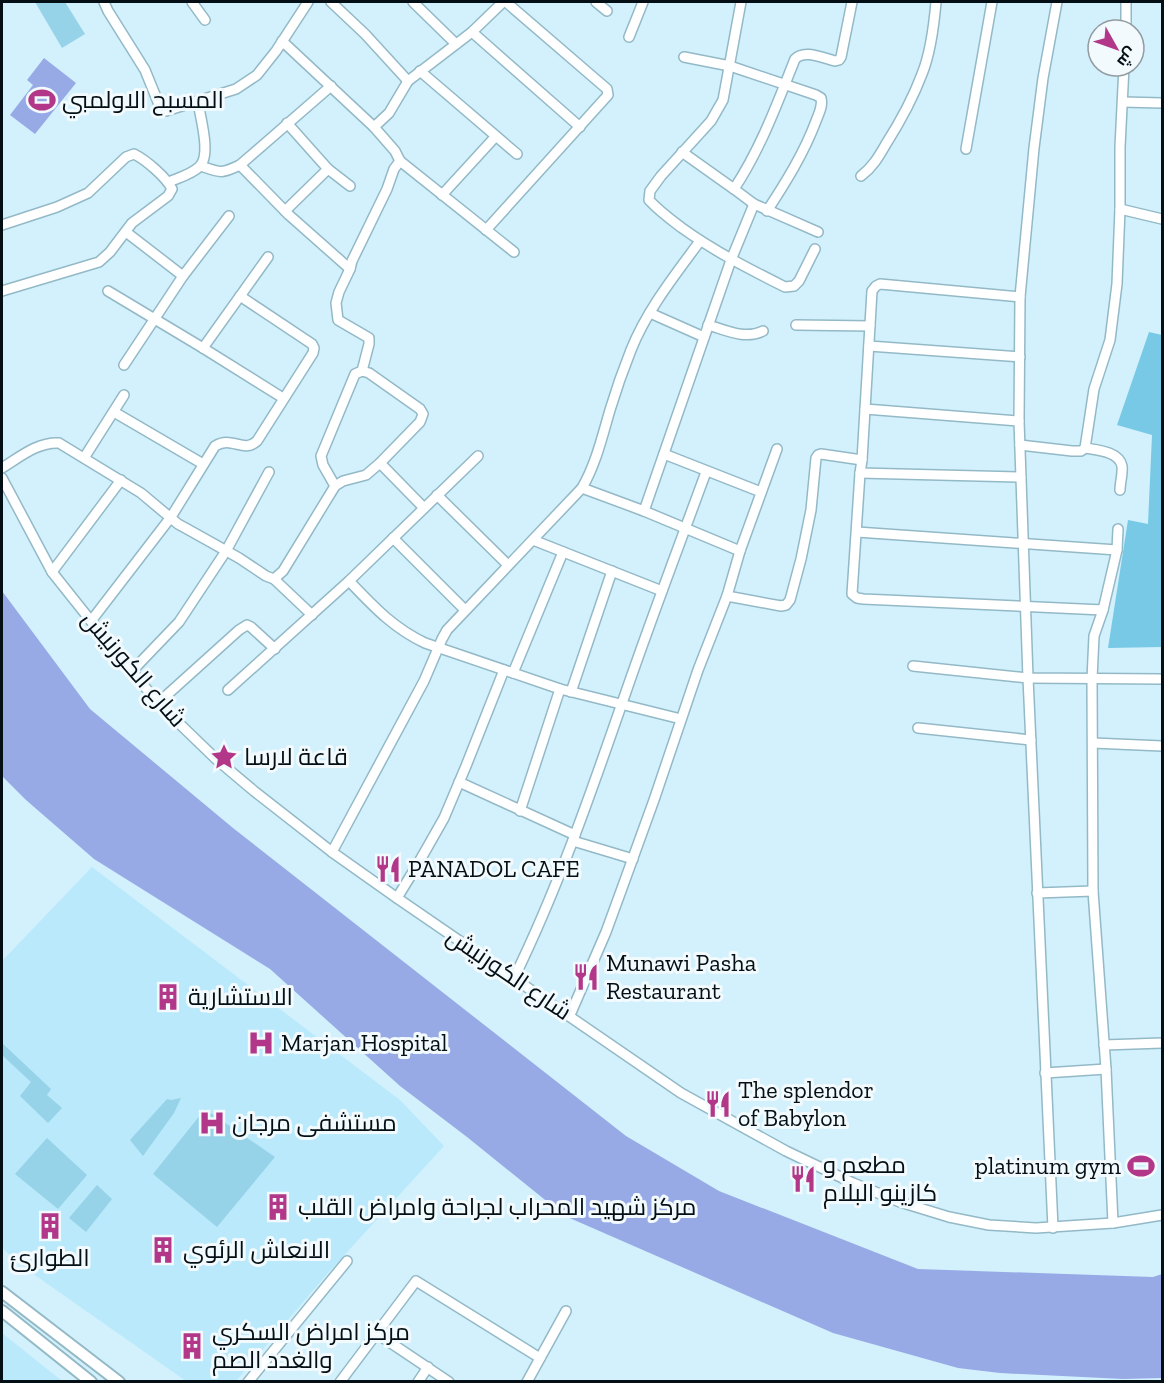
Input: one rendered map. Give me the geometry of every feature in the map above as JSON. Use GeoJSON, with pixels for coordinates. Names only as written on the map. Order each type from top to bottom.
{"type":"FeatureCollection","features":[{"type":"Feature","properties":{"kind":"main road"},"geometry":{"type":"LineString","coordinates":[[2,1292],[119,1382]]}},
{"type":"Feature","properties":{"kind":"main road"},"geometry":{"type":"LineString","coordinates":[[2,1311],[91,1382]]}},
{"type":"Feature","properties":{"kind":"street"},"geometry":{"type":"LineString","coordinates":[[104,2],[145,70],[162,110],[166,111],[236,89],[257,75],[282,41],[304,3]]}},
{"type":"Feature","properties":{"kind":"street"},"geometry":{"type":"LineString","coordinates":[[192,2],[205,20]]}},
{"type":"Feature","properties":{"kind":"street"},"geometry":{"type":"LineString","coordinates":[[331,2],[408,81]]}},
{"type":"Feature","properties":{"kind":"street"},"geometry":{"type":"LineString","coordinates":[[413,2],[456,44]]}},
{"type":"Feature","properties":{"kind":"street"},"geometry":{"type":"LineString","coordinates":[[374,127],[389,113],[408,81],[472,32],[505,2],[607,89],[608,95],[486,230]]}},
{"type":"Feature","properties":{"kind":"street"},"geometry":{"type":"LineString","coordinates":[[596,2],[607,11]]}},
{"type":"Feature","properties":{"kind":"street"},"geometry":{"type":"LineString","coordinates":[[629,37],[643,2]]}},
{"type":"Feature","properties":{"kind":"street"},"geometry":{"type":"LineString","coordinates":[[741,2],[723,100],[711,121],[661,176],[650,191],[649,200],[657,210],[700,241],[731,260],[785,287],[794,286],[799,282],[815,249]]}},
{"type":"Feature","properties":{"kind":"street"},"geometry":{"type":"LineString","coordinates":[[734,189],[746,171],[767,129],[798,55],[839,60],[852,2]]}},
{"type":"Feature","properties":{"kind":"street"},"geometry":{"type":"LineString","coordinates":[[861,176],[879,158],[923,73],[936,2]]}},
{"type":"Feature","properties":{"kind":"street"},"geometry":{"type":"LineString","coordinates":[[966,148],[992,2]]}},
{"type":"Feature","properties":{"kind":"street"},"geometry":{"type":"LineString","coordinates":[[1053,1228],[1037,893],[1019,421],[1020,297],[1034,148],[1043,78],[1057,2]]}},
{"type":"Feature","properties":{"kind":"street"},"geometry":{"type":"LineString","coordinates":[[1126,2],[1126,18]]}},
{"type":"Feature","properties":{"kind":"street"},"geometry":{"type":"LineString","coordinates":[[472,32],[580,127]]}},
{"type":"Feature","properties":{"kind":"street"},"geometry":{"type":"LineString","coordinates":[[282,41],[374,127],[395,151],[400,161],[514,252]]}},
{"type":"Feature","properties":{"kind":"street"},"geometry":{"type":"LineString","coordinates":[[684,57],[730,66],[821,98],[822,104],[800,159],[767,211]]}},
{"type":"Feature","properties":{"kind":"street"},"geometry":{"type":"LineString","coordinates":[[420,71],[517,154]]}},
{"type":"Feature","properties":{"kind":"street"},"geometry":{"type":"LineString","coordinates":[[1085,448],[1094,389],[1110,340],[1117,284],[1124,78]]}},
{"type":"Feature","properties":{"kind":"street"},"geometry":{"type":"LineString","coordinates":[[201,166],[224,172],[240,165],[331,86]]}},
{"type":"Feature","properties":{"kind":"street"},"geometry":{"type":"LineString","coordinates":[[169,182],[197,170],[204,161],[206,150],[198,102]]}},
{"type":"Feature","properties":{"kind":"street"},"geometry":{"type":"LineString","coordinates":[[1123,102],[1162,104]]}},
{"type":"Feature","properties":{"kind":"street"},"geometry":{"type":"LineString","coordinates":[[287,123],[328,169],[350,186]]}},
{"type":"Feature","properties":{"kind":"street"},"geometry":{"type":"LineString","coordinates":[[442,195],[496,136]]}},
{"type":"Feature","properties":{"kind":"street"},"geometry":{"type":"LineString","coordinates":[[682,152],[754,204],[818,232]]}},
{"type":"Feature","properties":{"kind":"street"},"geometry":{"type":"LineString","coordinates":[[2,225],[57,207],[88,193],[126,157],[134,154],[169,182],[171,189],[168,196],[132,223],[110,252],[99,262],[2,291]]}},
{"type":"Feature","properties":{"kind":"street"},"geometry":{"type":"LineString","coordinates":[[362,371],[369,338],[338,320],[336,303],[352,261],[400,161]]}},
{"type":"Feature","properties":{"kind":"street"},"geometry":{"type":"LineString","coordinates":[[240,165],[285,211],[350,269]]}},
{"type":"Feature","properties":{"kind":"street"},"geometry":{"type":"LineString","coordinates":[[285,211],[328,169]]}},
{"type":"Feature","properties":{"kind":"street"},"geometry":{"type":"LineString","coordinates":[[644,511],[731,260],[754,204]]}},
{"type":"Feature","properties":{"kind":"street"},"geometry":{"type":"LineString","coordinates":[[1120,209],[1162,219]]}},
{"type":"Feature","properties":{"kind":"street"},"geometry":{"type":"LineString","coordinates":[[124,365],[183,276],[229,216]]}},
{"type":"Feature","properties":{"kind":"street"},"geometry":{"type":"LineString","coordinates":[[126,232],[183,276]]}},
{"type":"Feature","properties":{"kind":"street"},"geometry":{"type":"LineString","coordinates":[[332,852],[424,681],[447,630],[582,488],[591,469],[632,347],[650,313],[700,241]]}},
{"type":"Feature","properties":{"kind":"street"},"geometry":{"type":"LineString","coordinates":[[203,348],[268,257]]}},
{"type":"Feature","properties":{"kind":"street"},"geometry":{"type":"LineString","coordinates":[[1020,297],[880,284],[872,291],[852,594],[857,598],[875,600],[1103,610]]}},
{"type":"Feature","properties":{"kind":"street"},"geometry":{"type":"LineString","coordinates":[[108,291],[283,398]]}},
{"type":"Feature","properties":{"kind":"street"},"geometry":{"type":"LineString","coordinates":[[91,621],[171,517],[215,446],[226,441],[247,447],[257,441],[313,353],[312,344],[240,296]]}},
{"type":"Feature","properties":{"kind":"street"},"geometry":{"type":"LineString","coordinates":[[650,313],[704,337]]}},
{"type":"Feature","properties":{"kind":"street"},"geometry":{"type":"LineString","coordinates":[[708,325],[743,335],[763,331]]}},
{"type":"Feature","properties":{"kind":"street"},"geometry":{"type":"LineString","coordinates":[[796,325],[870,326]]}},
{"type":"Feature","properties":{"kind":"street"},"geometry":{"type":"LineString","coordinates":[[869,346],[1020,357]]}},
{"type":"Feature","properties":{"kind":"street"},"geometry":{"type":"LineString","coordinates":[[274,579],[283,571],[335,486],[342,481],[366,475],[420,422],[423,414],[420,409],[369,373],[362,371],[356,374],[321,456],[323,465],[335,486]]}},
{"type":"Feature","properties":{"kind":"street"},"geometry":{"type":"LineString","coordinates":[[84,458],[124,395]]}},
{"type":"Feature","properties":{"kind":"street"},"geometry":{"type":"LineString","coordinates":[[865,409],[1019,421]]}},
{"type":"Feature","properties":{"kind":"street"},"geometry":{"type":"LineString","coordinates":[[114,412],[203,464]]}},
{"type":"Feature","properties":{"kind":"street"},"geometry":{"type":"LineString","coordinates":[[2,468],[37,446],[59,443],[141,493],[189,530],[274,579],[312,615]]}},
{"type":"Feature","properties":{"kind":"street"},"geometry":{"type":"LineString","coordinates":[[1020,445],[1072,452],[1085,448],[1111,453],[1122,465],[1120,490]]}},
{"type":"Feature","properties":{"kind":"street"},"geometry":{"type":"LineString","coordinates":[[570,1015],[606,932],[633,859],[698,670],[727,597],[740,551],[777,449]]}},
{"type":"Feature","properties":{"kind":"street"},"geometry":{"type":"LineString","coordinates":[[664,454],[761,492]]}},
{"type":"Feature","properties":{"kind":"street"},"geometry":{"type":"LineString","coordinates":[[727,597],[786,605],[790,600],[811,510],[816,458],[821,454],[862,460]]}},
{"type":"Feature","properties":{"kind":"street"},"geometry":{"type":"LineString","coordinates":[[228,690],[349,581],[478,456]]}},
{"type":"Feature","properties":{"kind":"street"},"geometry":{"type":"LineString","coordinates":[[380,463],[424,508]]}},
{"type":"Feature","properties":{"kind":"street"},"geometry":{"type":"LineString","coordinates":[[132,671],[179,622],[226,551],[269,472]]}},
{"type":"Feature","properties":{"kind":"street"},"geometry":{"type":"LineString","coordinates":[[514,978],[534,938],[574,838],[706,472]]}},
{"type":"Feature","properties":{"kind":"street"},"geometry":{"type":"LineString","coordinates":[[860,473],[1021,477]]}},
{"type":"Feature","properties":{"kind":"street","name":"شارع الكورنيش"},"geometry":{"type":"LineString","coordinates":[[2,478],[52,572],[158,703],[216,759],[332,852],[681,1093],[786,1151],[853,1183],[924,1210],[974,1223],[1013,1228],[1053,1228],[1113,1223],[1162,1215]]}},
{"type":"Feature","properties":{"kind":"street"},"geometry":{"type":"LineString","coordinates":[[52,572],[121,480]]}},
{"type":"Feature","properties":{"kind":"street"},"geometry":{"type":"LineString","coordinates":[[582,488],[740,551]]}},
{"type":"Feature","properties":{"kind":"street"},"geometry":{"type":"LineString","coordinates":[[438,495],[508,565]]}},
{"type":"Feature","properties":{"kind":"street"},"geometry":{"type":"LineString","coordinates":[[1113,1223],[1106,1069],[1093,891],[1092,679],[1094,636],[1103,610],[1117,550],[1118,529]]}},
{"type":"Feature","properties":{"kind":"street"},"geometry":{"type":"LineString","coordinates":[[857,532],[1117,550]]}},
{"type":"Feature","properties":{"kind":"street"},"geometry":{"type":"LineString","coordinates":[[393,538],[465,610]]}},
{"type":"Feature","properties":{"kind":"street"},"geometry":{"type":"LineString","coordinates":[[533,540],[662,591]]}},
{"type":"Feature","properties":{"kind":"street"},"geometry":{"type":"LineString","coordinates":[[397,898],[434,838],[563,552]]}},
{"type":"Feature","properties":{"kind":"street"},"geometry":{"type":"LineString","coordinates":[[571,692],[612,571]]}},
{"type":"Feature","properties":{"kind":"street"},"geometry":{"type":"LineString","coordinates":[[349,581],[395,626],[409,636],[560,689],[681,719]]}},
{"type":"Feature","properties":{"kind":"street"},"geometry":{"type":"LineString","coordinates":[[158,703],[247,625],[275,649]]}},
{"type":"Feature","properties":{"kind":"street"},"geometry":{"type":"LineString","coordinates":[[913,666],[1028,678],[1162,679]]}},
{"type":"Feature","properties":{"kind":"street"},"geometry":{"type":"LineString","coordinates":[[520,811],[560,689]]}},
{"type":"Feature","properties":{"kind":"street"},"geometry":{"type":"LineString","coordinates":[[918,728],[1031,740]]}},
{"type":"Feature","properties":{"kind":"street"},"geometry":{"type":"LineString","coordinates":[[1093,743],[1162,746]]}},
{"type":"Feature","properties":{"kind":"street"},"geometry":{"type":"LineString","coordinates":[[459,782],[574,838],[633,859]]}},
{"type":"Feature","properties":{"kind":"street"},"geometry":{"type":"LineString","coordinates":[[1037,893],[1093,891]]}},
{"type":"Feature","properties":{"kind":"street"},"geometry":{"type":"LineString","coordinates":[[1104,1045],[1162,1043]]}},
{"type":"Feature","properties":{"kind":"street"},"geometry":{"type":"LineString","coordinates":[[1045,1073],[1106,1069]]}},
{"type":"Feature","properties":{"kind":"street"},"geometry":{"type":"LineString","coordinates":[[248,1382],[348,1261]]}},
{"type":"Feature","properties":{"kind":"street"},"geometry":{"type":"LineString","coordinates":[[340,1382],[416,1281],[540,1358]]}},
{"type":"Feature","properties":{"kind":"street"},"geometry":{"type":"LineString","coordinates":[[527,1382],[566,1311]]}},
{"type":"Feature","properties":{"kind":"street"},"geometry":{"type":"LineString","coordinates":[[376,1333],[449,1382]]}},
{"type":"Feature","properties":{"kind":"street"},"geometry":{"type":"LineString","coordinates":[[418,1382],[428,1367]]}},
{"type":"Feature","properties":{"kind":"shaded area"},"geometry":{"type":"Polygon","coordinates":[[[35,2],[65,2],[85,34],[62,48],[35,2]]]}},
{"type":"Feature","properties":{"kind":"shaded area","name":"المسبح الاولمبي"},"geometry":{"type":"Polygon","coordinates":[[[44,58],[76,83],[35,134],[10,115],[33,85],[27,80],[44,58]]]}},
{"type":"Feature","properties":{"kind":"shaded area"},"geometry":{"type":"Polygon","coordinates":[[[1149,332],[1162,335],[1162,647],[1108,648],[1128,520],[1148,524],[1152,435],[1117,425],[1149,332]]]}},
{"type":"Feature","properties":{"kind":"shaded area"},"geometry":{"type":"Polygon","coordinates":[[[2,591],[90,709],[233,828],[626,1136],[719,1191],[918,1269],[1153,1277],[1162,1274],[1162,1378],[1123,1379],[1000,1373],[958,1368],[833,1333],[565,1216],[400,1086],[270,969],[94,859],[2,776],[2,591]]]}},
{"type":"Feature","properties":{"kind":"shaded area","name":"مستشفى مرجان"},"geometry":{"type":"Polygon","coordinates":[[[92,867],[400,1100],[444,1146],[328,1273],[236,1381],[186,1381],[29,1271],[2,1248],[2,961],[92,867]]]}},
{"type":"Feature","properties":{"kind":"shaded area"},"geometry":{"type":"Polygon","coordinates":[[[2,1043],[51,1089],[47,1095],[62,1108],[48,1123],[20,1096],[31,1082],[2,1055],[2,1043]]]}},
{"type":"Feature","properties":{"kind":"shaded area"},"geometry":{"type":"Polygon","coordinates":[[[181,1098],[174,1113],[143,1156],[130,1140],[167,1099],[181,1098]]]}},
{"type":"Feature","properties":{"kind":"shaded area"},"geometry":{"type":"Polygon","coordinates":[[[205,1109],[275,1157],[217,1227],[153,1174],[205,1109]]]}},
{"type":"Feature","properties":{"kind":"shaded area"},"geometry":{"type":"Polygon","coordinates":[[[47,1138],[87,1175],[58,1209],[15,1174],[47,1138]]]}},
{"type":"Feature","properties":{"kind":"shaded area"},"geometry":{"type":"Polygon","coordinates":[[[97,1185],[112,1199],[86,1232],[69,1218],[97,1185]]]}},
{"type":"Feature","properties":{"kind":"shaded area"},"geometry":{"type":"Polygon","coordinates":[[[2,1333],[62,1381],[2,1381],[2,1333]]]}},
{"type":"Feature","properties":{"kind":"place","name":"المسبح الاولمبي"},"geometry":{"type":"Point","coordinates":[42,100]}},
{"type":"Feature","properties":{"kind":"place","name":"قاعة لارسا"},"geometry":{"type":"Point","coordinates":[224,757]}},
{"type":"Feature","properties":{"kind":"place","name":"PANADOL CAFE"},"geometry":{"type":"Point","coordinates":[388,869]}},
{"type":"Feature","properties":{"kind":"place","name":"Munawi Pasha Restaurant"},"geometry":{"type":"Point","coordinates":[586,977]}},
{"type":"Feature","properties":{"kind":"place","name":"الاستشارية"},"geometry":{"type":"Point","coordinates":[168,997]}},
{"type":"Feature","properties":{"kind":"place","name":"Marjan Hospital"},"geometry":{"type":"Point","coordinates":[261,1043]}},
{"type":"Feature","properties":{"kind":"place","name":"The splendor of Babylon"},"geometry":{"type":"Point","coordinates":[718,1104]}},
{"type":"Feature","properties":{"kind":"place","name":"مستشفى مرجان"},"geometry":{"type":"Point","coordinates":[212,1123]}},
{"type":"Feature","properties":{"kind":"place","name":"platinum gym"},"geometry":{"type":"Point","coordinates":[1141,1166]}},
{"type":"Feature","properties":{"kind":"place","name":"مطعم و كازينو البلام"},"geometry":{"type":"Point","coordinates":[803,1179]}},
{"type":"Feature","properties":{"kind":"place","name":"مركز شهيد المحراب لجراحة وامراض القلب"},"geometry":{"type":"Point","coordinates":[278,1207]}},
{"type":"Feature","properties":{"kind":"place","name":"الطوارئ"},"geometry":{"type":"Point","coordinates":[50,1226]}},
{"type":"Feature","properties":{"kind":"place","name":"الانعاش الرئوي"},"geometry":{"type":"Point","coordinates":[163,1250]}},
{"type":"Feature","properties":{"kind":"place","name":"مركز امراض السكري والغدد الصم"},"geometry":{"type":"Point","coordinates":[192,1346]}}]}
